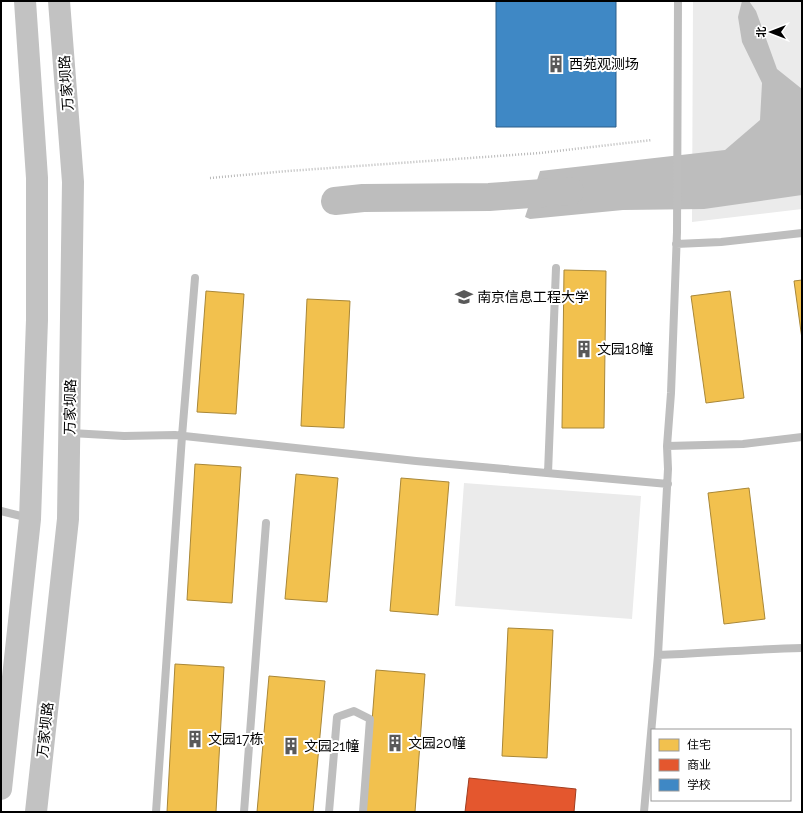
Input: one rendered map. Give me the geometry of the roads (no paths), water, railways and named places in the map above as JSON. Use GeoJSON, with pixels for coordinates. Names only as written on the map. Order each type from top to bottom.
{"type":"FeatureCollection","features":[{"type":"Feature","properties":{"kind":"main road"},"geometry":{"type":"LineString","coordinates":[[1,789],[30,518],[37,320],[37,178],[25,1]]}},
{"type":"Feature","properties":{"kind":"main road","name":"万家坝路"},"geometry":{"type":"LineString","coordinates":[[36,812],[68,519],[73,182],[59,1]]}},
{"type":"Feature","properties":{"kind":"lane"},"geometry":{"type":"LineString","coordinates":[[651,729],[658,655],[668,484],[667,446],[675,306],[677,232],[678,1]]}},
{"type":"Feature","properties":{"kind":"lane"},"geometry":{"type":"LineString","coordinates":[[676,244],[721,242],[802,233]]}},
{"type":"Feature","properties":{"kind":"lane"},"geometry":{"type":"LineString","coordinates":[[548,473],[556,268]]}},
{"type":"Feature","properties":{"kind":"lane"},"geometry":{"type":"LineString","coordinates":[[156,812],[182,436],[195,278]]}},
{"type":"Feature","properties":{"kind":"lane"},"geometry":{"type":"LineString","coordinates":[[69,433],[124,436],[175,435],[416,461],[668,484]]}},
{"type":"Feature","properties":{"kind":"lane"},"geometry":{"type":"LineString","coordinates":[[667,446],[743,444],[802,437]]}},
{"type":"Feature","properties":{"kind":"lane"},"geometry":{"type":"LineString","coordinates":[[1,511],[30,518]]}},
{"type":"Feature","properties":{"kind":"lane"},"geometry":{"type":"LineString","coordinates":[[244,812],[266,523]]}},
{"type":"Feature","properties":{"kind":"lane"},"geometry":{"type":"LineString","coordinates":[[658,655],[756,649],[802,648]]}},
{"type":"Feature","properties":{"kind":"lane"},"geometry":{"type":"LineString","coordinates":[[329,812],[337,717],[354,711],[370,719],[363,812]]}},
{"type":"Feature","properties":{"kind":"lane"},"geometry":{"type":"LineString","coordinates":[[644,812],[651,734]]}},
{"type":"Feature","properties":{"kind":"waterway"},"geometry":{"type":"LineString","coordinates":[[335,201],[363,198],[489,197],[570,191]]}},
{"type":"Feature","properties":{"kind":"place","name":"西苑观测场"},"geometry":{"type":"Point","coordinates":[556,64]}},
{"type":"Feature","properties":{"kind":"place","name":"南京信息工程大学"},"geometry":{"type":"Point","coordinates":[464,297]}},
{"type":"Feature","properties":{"kind":"place","name":"文园18幢"},"geometry":{"type":"Point","coordinates":[584,349]}},
{"type":"Feature","properties":{"kind":"place","name":"文园17栋"},"geometry":{"type":"Point","coordinates":[195,739]}},
{"type":"Feature","properties":{"kind":"place","name":"文园20幢"},"geometry":{"type":"Point","coordinates":[395,743]}},
{"type":"Feature","properties":{"kind":"place","name":"文园21幢"},"geometry":{"type":"Point","coordinates":[291,746]}}]}
